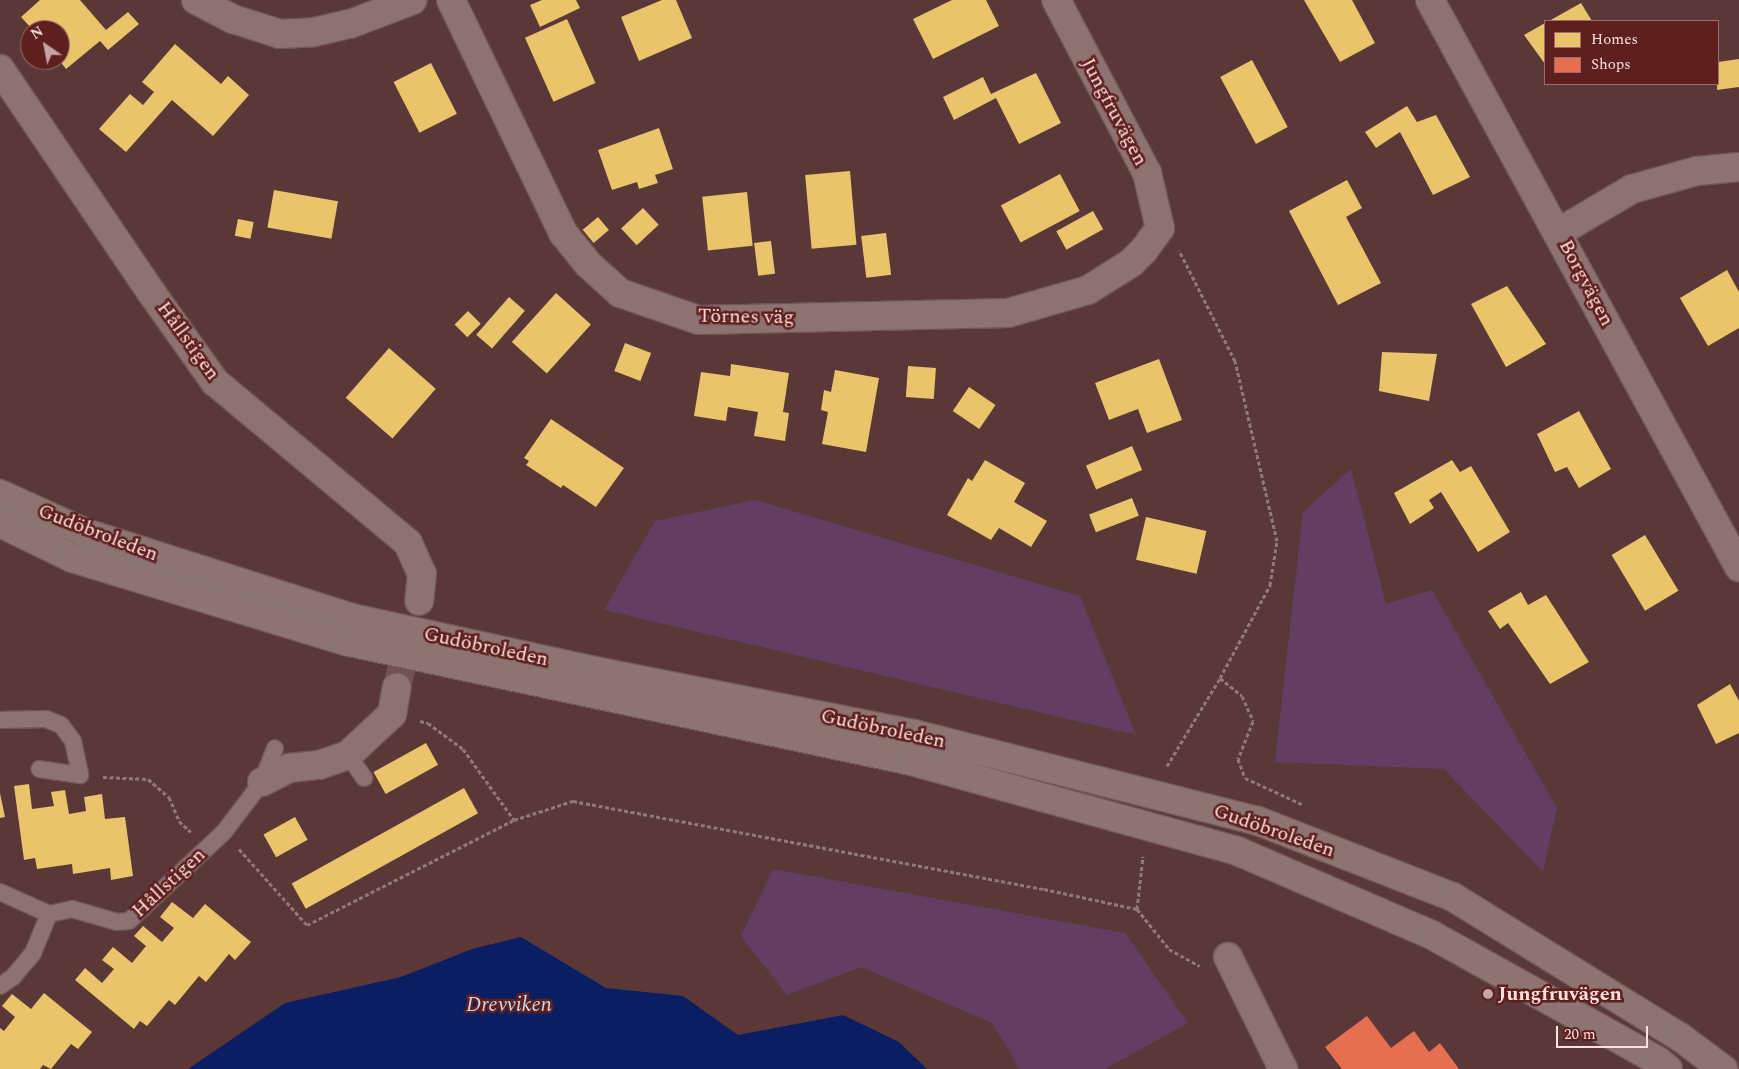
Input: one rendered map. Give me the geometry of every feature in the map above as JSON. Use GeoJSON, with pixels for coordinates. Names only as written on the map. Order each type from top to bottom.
{"type":"FeatureCollection","features":[{"type":"Feature","properties":{"kind":"main road","name":"Gudöbroleden"},"geometry":{"type":"LineString","coordinates":[[0,494],[86,533],[352,618],[595,671],[914,734],[1258,821],[1453,897],[1680,1037],[1723,1069]]}},
{"type":"Feature","properties":{"kind":"main road","name":"Gudöbroleden"},"geometry":{"type":"LineString","coordinates":[[0,524],[72,558],[349,642],[911,761],[1237,851],[1432,935],[1668,1069]]}},
{"type":"Feature","properties":{"kind":"street"},"geometry":{"type":"LineString","coordinates":[[196,0],[233,19],[280,34],[314,32],[350,24],[413,0]]}},
{"type":"Feature","properties":{"kind":"street","name":"Törnes väg"},"geometry":{"type":"LineString","coordinates":[[451,0],[563,233],[588,264],[620,293],[699,320],[1008,314],[1088,290],[1131,263],[1144,250],[1160,228]]}},
{"type":"Feature","properties":{"kind":"street","name":"Jungfruvägen"},"geometry":{"type":"LineString","coordinates":[[1056,0],[1147,173],[1160,228]]}},
{"type":"Feature","properties":{"kind":"street","name":"Borgvägen"},"geometry":{"type":"LineString","coordinates":[[1430,0],[1559,232],[1739,567]]}},
{"type":"Feature","properties":{"kind":"street","name":"Hållstigen"},"geometry":{"type":"LineString","coordinates":[[0,69],[151,292],[215,382],[408,543],[422,574],[419,601]]}},
{"type":"Feature","properties":{"kind":"street"},"geometry":{"type":"LineString","coordinates":[[1559,232],[1632,188],[1697,171],[1739,167]]}},
{"type":"Feature","properties":{"kind":"street"},"geometry":{"type":"LineString","coordinates":[[262,782],[289,768],[318,765],[348,755],[392,714],[397,687]]}},
{"type":"Feature","properties":{"kind":"street"},"geometry":{"type":"LineString","coordinates":[[1228,957],[1283,1069]]}},
{"type":"Feature","properties":{"kind":"lane"},"geometry":{"type":"LineString","coordinates":[[0,720],[46,719],[61,725],[73,741],[80,775],[39,769]]}},
{"type":"Feature","properties":{"kind":"lane","name":"Hållstigen"},"geometry":{"type":"LineString","coordinates":[[49,914],[72,909],[117,922],[129,922],[224,832],[262,782],[275,748]]}},
{"type":"Feature","properties":{"kind":"lane"},"geometry":{"type":"LineString","coordinates":[[348,755],[364,778]]}},
{"type":"Feature","properties":{"kind":"lane"},"geometry":{"type":"LineString","coordinates":[[0,892],[49,914],[33,953],[13,977],[0,986]]}},
{"type":"Feature","properties":{"kind":"path"},"geometry":{"type":"LineString","coordinates":[[1160,228],[1172,238],[1235,361],[1277,541],[1270,585],[1220,678],[1167,766]]}},
{"type":"Feature","properties":{"kind":"path"},"geometry":{"type":"LineString","coordinates":[[1220,678],[1242,696],[1253,721],[1238,759],[1245,778],[1314,809]]}},
{"type":"Feature","properties":{"kind":"path"},"geometry":{"type":"LineString","coordinates":[[392,714],[428,723],[464,749],[514,820]]}},
{"type":"Feature","properties":{"kind":"path"},"geometry":{"type":"LineString","coordinates":[[80,775],[148,779],[170,798],[180,821],[208,847]]}},
{"type":"Feature","properties":{"kind":"path"},"geometry":{"type":"LineString","coordinates":[[224,832],[307,925],[514,820],[573,801],[1044,889],[1137,910],[1169,949],[1202,967]]}},
{"type":"Feature","properties":{"kind":"path"},"geometry":{"type":"LineString","coordinates":[[1137,910],[1144,848]]}},
{"type":"Feature","properties":{"kind":"shaded area"},"geometry":{"type":"Polygon","coordinates":[[[1351,469],[1386,604],[1432,590],[1557,808],[1543,872],[1444,769],[1275,762],[1303,512],[1351,469]]]}},
{"type":"Feature","properties":{"kind":"shaded area"},"geometry":{"type":"Polygon","coordinates":[[[755,500],[1080,596],[1136,735],[604,610],[655,521],[755,500]]]}},
{"type":"Feature","properties":{"kind":"shaded area"},"geometry":{"type":"Polygon","coordinates":[[[773,869],[1125,933],[1188,1023],[1105,1069],[1020,1069],[992,1023],[861,967],[787,995],[741,936],[773,869]]]}},
{"type":"Feature","properties":{"kind":"water","name":"Drevviken"},"geometry":{"type":"Polygon","coordinates":[[[521,937],[606,988],[683,996],[738,1035],[843,1015],[899,1042],[927,1069],[188,1069],[285,1003],[401,977],[472,949],[521,937]]]}},
{"type":"Feature","properties":{"kind":"building: Homes"},"geometry":{"type":"Polygon","coordinates":[[[40,0],[80,0],[106,30],[128,12],[139,24],[108,50],[100,41],[70,66],[70,20],[24,20],[21,17],[40,0]]]}},
{"type":"Feature","properties":{"kind":"building: Homes"},"geometry":{"type":"Polygon","coordinates":[[[542,0],[576,0],[580,8],[540,27],[530,5],[542,0]]]}},
{"type":"Feature","properties":{"kind":"building: Homes"},"geometry":{"type":"Polygon","coordinates":[[[662,0],[676,0],[692,38],[639,61],[621,17],[662,0]]]}},
{"type":"Feature","properties":{"kind":"building: Homes"},"geometry":{"type":"Polygon","coordinates":[[[952,0],[986,0],[999,26],[933,59],[913,19],[952,0]]]}},
{"type":"Feature","properties":{"kind":"building: Homes"},"geometry":{"type":"Polygon","coordinates":[[[1304,0],[1352,0],[1375,43],[1340,62],[1304,0]]]}},
{"type":"Feature","properties":{"kind":"building: Homes"},"geometry":{"type":"Polygon","coordinates":[[[1581,3],[1591,20],[1551,20],[1581,3]]]}},
{"type":"Feature","properties":{"kind":"building: Homes"},"geometry":{"type":"Polygon","coordinates":[[[567,19],[595,83],[553,102],[525,38],[567,19]]]}},
{"type":"Feature","properties":{"kind":"building: Homes"},"geometry":{"type":"Polygon","coordinates":[[[1544,24],[1544,63],[1524,35],[1544,24]]]}},
{"type":"Feature","properties":{"kind":"building: Homes"},"geometry":{"type":"Polygon","coordinates":[[[175,44],[221,84],[228,76],[249,95],[213,136],[172,100],[126,152],[99,129],[130,94],[143,105],[154,92],[142,82],[175,44]]]}},
{"type":"Feature","properties":{"kind":"building: Homes"},"geometry":{"type":"Polygon","coordinates":[[[1739,59],[1739,87],[1717,90],[1717,85],[1719,85],[1719,62],[1739,59]]]}},
{"type":"Feature","properties":{"kind":"building: Homes"},"geometry":{"type":"Polygon","coordinates":[[[1252,60],[1288,127],[1256,144],[1220,77],[1252,60]]]}},
{"type":"Feature","properties":{"kind":"building: Homes"},"geometry":{"type":"Polygon","coordinates":[[[431,63],[457,114],[419,133],[394,82],[431,63]]]}},
{"type":"Feature","properties":{"kind":"building: Homes"},"geometry":{"type":"Polygon","coordinates":[[[1036,73],[1061,123],[1019,144],[996,98],[954,120],[943,97],[983,77],[991,94],[1036,73]]]}},
{"type":"Feature","properties":{"kind":"building: Homes"},"geometry":{"type":"Polygon","coordinates":[[[1407,106],[1417,122],[1436,115],[1470,177],[1433,195],[1400,132],[1376,148],[1365,132],[1407,106]]]}},
{"type":"Feature","properties":{"kind":"building: Homes"},"geometry":{"type":"Polygon","coordinates":[[[659,128],[673,169],[655,175],[658,183],[639,189],[637,182],[612,190],[598,150],[659,128]]]}},
{"type":"Feature","properties":{"kind":"building: Homes"},"geometry":{"type":"Polygon","coordinates":[[[850,171],[856,245],[812,249],[805,175],[850,171]]]}},
{"type":"Feature","properties":{"kind":"building: Homes"},"geometry":{"type":"Polygon","coordinates":[[[1060,174],[1080,211],[1021,243],[1001,205],[1060,174]]]}},
{"type":"Feature","properties":{"kind":"building: Homes"},"geometry":{"type":"Polygon","coordinates":[[[1347,180],[1362,208],[1346,217],[1381,283],[1338,305],[1289,211],[1347,180]]]}},
{"type":"Feature","properties":{"kind":"building: Homes"},"geometry":{"type":"Polygon","coordinates":[[[274,190],[338,201],[331,239],[267,227],[274,190]]]}},
{"type":"Feature","properties":{"kind":"building: Homes"},"geometry":{"type":"Polygon","coordinates":[[[747,192],[753,246],[708,250],[702,197],[747,192]]]}},
{"type":"Feature","properties":{"kind":"building: Homes"},"geometry":{"type":"Polygon","coordinates":[[[643,208],[659,225],[637,245],[621,228],[643,208]]]}},
{"type":"Feature","properties":{"kind":"building: Homes"},"geometry":{"type":"Polygon","coordinates":[[[1093,211],[1103,229],[1066,250],[1056,231],[1093,211]]]}},
{"type":"Feature","properties":{"kind":"building: Homes"},"geometry":{"type":"Polygon","coordinates":[[[598,217],[609,230],[594,243],[583,230],[598,217]]]}},
{"type":"Feature","properties":{"kind":"building: Homes"},"geometry":{"type":"Polygon","coordinates":[[[238,219],[254,222],[250,239],[235,236],[238,219]]]}},
{"type":"Feature","properties":{"kind":"building: Homes"},"geometry":{"type":"Polygon","coordinates":[[[886,233],[891,275],[866,278],[861,236],[886,233]]]}},
{"type":"Feature","properties":{"kind":"building: Homes"},"geometry":{"type":"Polygon","coordinates":[[[771,241],[775,274],[758,276],[754,243],[771,241]]]}},
{"type":"Feature","properties":{"kind":"building: Homes"},"geometry":{"type":"Polygon","coordinates":[[[1727,270],[1739,292],[1739,328],[1708,346],[1680,298],[1727,270]]]}},
{"type":"Feature","properties":{"kind":"building: Homes"},"geometry":{"type":"Polygon","coordinates":[[[1507,286],[1546,344],[1506,367],[1471,304],[1507,286]]]}},
{"type":"Feature","properties":{"kind":"building: Homes"},"geometry":{"type":"Polygon","coordinates":[[[556,293],[591,324],[547,373],[512,342],[556,293]]]}},
{"type":"Feature","properties":{"kind":"building: Homes"},"geometry":{"type":"Polygon","coordinates":[[[509,297],[525,311],[492,349],[476,335],[509,297]]]}},
{"type":"Feature","properties":{"kind":"building: Homes"},"geometry":{"type":"Polygon","coordinates":[[[468,311],[481,324],[467,337],[455,324],[468,311]]]}},
{"type":"Feature","properties":{"kind":"building: Homes"},"geometry":{"type":"Polygon","coordinates":[[[625,343],[651,353],[640,381],[614,371],[625,343]]]}},
{"type":"Feature","properties":{"kind":"building: Homes"},"geometry":{"type":"Polygon","coordinates":[[[389,348],[436,389],[392,438],[346,398],[389,348]]]}},
{"type":"Feature","properties":{"kind":"building: Homes"},"geometry":{"type":"Polygon","coordinates":[[[1382,352],[1437,354],[1429,401],[1379,391],[1382,352]]]}},
{"type":"Feature","properties":{"kind":"building: Homes"},"geometry":{"type":"Polygon","coordinates":[[[1159,359],[1182,420],[1147,433],[1138,409],[1109,420],[1095,383],[1159,359]]]}},
{"type":"Feature","properties":{"kind":"building: Homes"},"geometry":{"type":"Polygon","coordinates":[[[731,364],[789,373],[783,412],[789,413],[785,441],[754,436],[758,412],[728,407],[726,421],[694,416],[701,372],[730,376],[731,364]]]}},
{"type":"Feature","properties":{"kind":"building: Homes"},"geometry":{"type":"Polygon","coordinates":[[[908,366],[936,368],[934,399],[906,397],[908,366]]]}},
{"type":"Feature","properties":{"kind":"building: Homes"},"geometry":{"type":"Polygon","coordinates":[[[835,370],[879,378],[866,452],[822,444],[828,412],[821,410],[824,390],[831,392],[835,370]]]}},
{"type":"Feature","properties":{"kind":"building: Homes"},"geometry":{"type":"Polygon","coordinates":[[[969,387],[996,405],[979,429],[953,411],[969,387]]]}},
{"type":"Feature","properties":{"kind":"building: Homes"},"geometry":{"type":"Polygon","coordinates":[[[1579,411],[1611,469],[1579,488],[1567,467],[1555,472],[1537,434],[1579,411]]]}},
{"type":"Feature","properties":{"kind":"building: Homes"},"geometry":{"type":"Polygon","coordinates":[[[551,419],[624,468],[596,507],[563,485],[561,488],[526,465],[529,461],[524,458],[551,419]]]}},
{"type":"Feature","properties":{"kind":"building: Homes"},"geometry":{"type":"Polygon","coordinates":[[[1132,446],[1142,470],[1096,489],[1086,466],[1132,446]]]}},
{"type":"Feature","properties":{"kind":"building: Homes"},"geometry":{"type":"Polygon","coordinates":[[[985,460],[1025,483],[1014,502],[1047,521],[1031,547],[999,528],[991,540],[947,515],[968,478],[972,481],[985,460]]]}},
{"type":"Feature","properties":{"kind":"building: Homes"},"geometry":{"type":"Polygon","coordinates":[[[1452,460],[1460,472],[1471,466],[1510,532],[1478,552],[1441,492],[1429,500],[1434,508],[1410,524],[1394,493],[1452,460]]]}},
{"type":"Feature","properties":{"kind":"building: Homes"},"geometry":{"type":"Polygon","coordinates":[[[1132,498],[1139,516],[1096,532],[1089,514],[1132,498]]]}},
{"type":"Feature","properties":{"kind":"building: Homes"},"geometry":{"type":"Polygon","coordinates":[[[1146,517],[1206,531],[1197,574],[1136,560],[1146,517]]]}},
{"type":"Feature","properties":{"kind":"building: Homes"},"geometry":{"type":"Polygon","coordinates":[[[1645,535],[1678,591],[1645,611],[1612,555],[1645,535]]]}},
{"type":"Feature","properties":{"kind":"building: Homes"},"geometry":{"type":"Polygon","coordinates":[[[1521,592],[1528,605],[1546,595],[1589,662],[1550,684],[1508,623],[1500,629],[1488,611],[1521,592]]]}},
{"type":"Feature","properties":{"kind":"building: Homes"},"geometry":{"type":"Polygon","coordinates":[[[1730,684],[1739,701],[1739,733],[1716,744],[1697,705],[1730,684]]]}},
{"type":"Feature","properties":{"kind":"building: Homes"},"geometry":{"type":"Polygon","coordinates":[[[426,743],[438,765],[386,794],[374,772],[426,743]]]}},
{"type":"Feature","properties":{"kind":"building: Homes"},"geometry":{"type":"Polygon","coordinates":[[[29,784],[32,809],[54,806],[51,792],[65,790],[69,814],[86,811],[84,797],[102,794],[105,819],[125,817],[133,876],[111,880],[110,868],[73,874],[72,864],[37,869],[35,858],[24,860],[14,786],[29,784]]]}},
{"type":"Feature","properties":{"kind":"building: Homes"},"geometry":{"type":"Polygon","coordinates":[[[464,788],[478,813],[306,909],[292,884],[464,788]]]}},
{"type":"Feature","properties":{"kind":"building: Homes"},"geometry":{"type":"Polygon","coordinates":[[[0,793],[5,817],[0,818],[0,793]]]}},
{"type":"Feature","properties":{"kind":"building: Homes"},"geometry":{"type":"Polygon","coordinates":[[[295,817],[308,840],[276,857],[264,834],[295,817]]]}},
{"type":"Feature","properties":{"kind":"building: Homes"},"geometry":{"type":"Polygon","coordinates":[[[172,902],[193,918],[205,904],[251,942],[235,960],[229,954],[206,982],[199,976],[175,1005],[169,1000],[147,1026],[140,1021],[134,1029],[75,980],[85,968],[102,983],[114,969],[102,960],[113,947],[132,963],[146,946],[134,936],[143,926],[162,942],[174,928],[160,917],[172,902]]]}},
{"type":"Feature","properties":{"kind":"building: Homes"},"geometry":{"type":"Polygon","coordinates":[[[44,993],[92,1032],[78,1049],[71,1044],[51,1069],[43,1065],[40,1069],[0,1069],[0,1028],[4,1031],[15,1017],[2,1006],[12,994],[31,1009],[44,993]]]}},
{"type":"Feature","properties":{"kind":"building: Shops"},"geometry":{"type":"Polygon","coordinates":[[[1367,1016],[1391,1048],[1414,1031],[1429,1052],[1440,1043],[1459,1069],[1342,1069],[1325,1047],[1367,1016]]]}},
{"type":"Feature","properties":{"kind":"tunnel"},"geometry":{"type":"LineString","coordinates":[[397,687],[419,601]]}},
{"type":"Feature","properties":{"kind":"place","name":"Jungfruvägen"},"geometry":{"type":"Point","coordinates":[1488,994]}}]}
